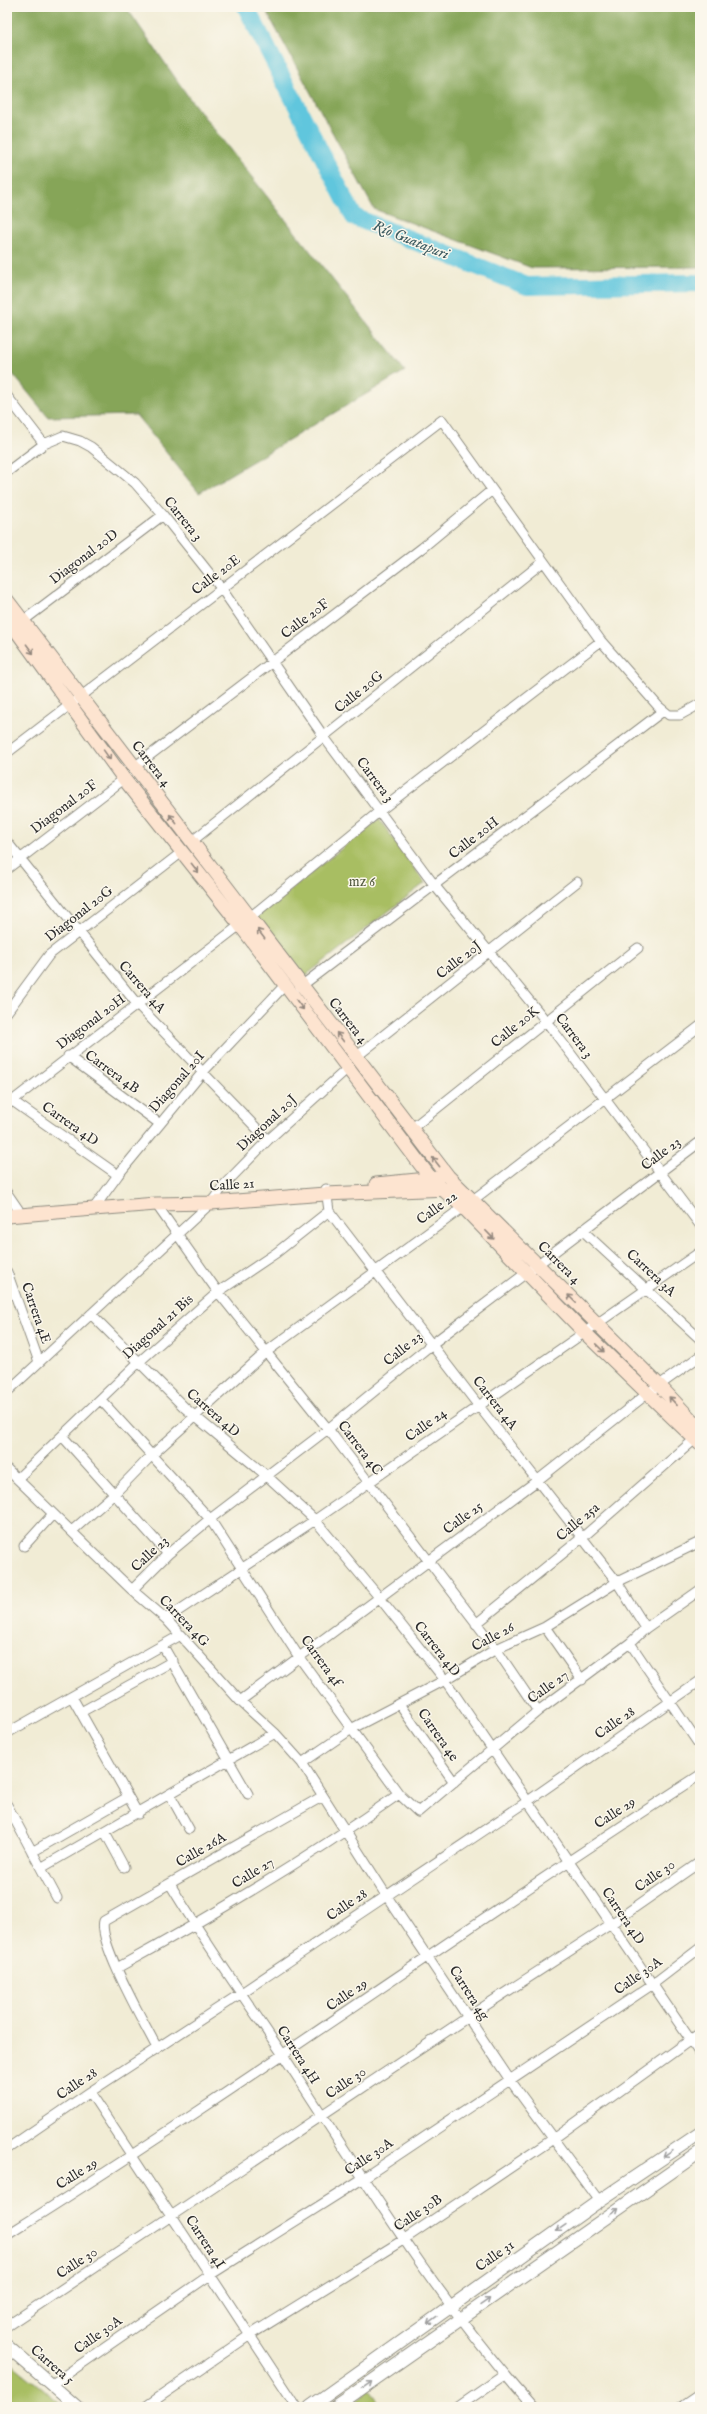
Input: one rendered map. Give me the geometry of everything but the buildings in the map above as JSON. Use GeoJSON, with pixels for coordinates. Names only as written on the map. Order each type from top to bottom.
{"type":"FeatureCollection","features":[{"type":"Feature","properties":{"kind":"main road","name":"Carrera 4"},"geometry":{"type":"LineString","coordinates":[[7,600],[23,621],[75,700],[124,779],[186,847],[245,922],[300,987],[448,1176],[459,1187],[468,1203],[527,1274],[647,1394],[698,1438]]}},
{"type":"Feature","properties":{"kind":"main road","name":"Carrera 4"},"geometry":{"type":"LineString","coordinates":[[8,620],[133,768],[186,847]]}},
{"type":"Feature","properties":{"kind":"main road","name":"Carrera 4"},"geometry":{"type":"LineString","coordinates":[[245,922],[285,985],[432,1180],[444,1190],[468,1203],[537,1265],[597,1323],[659,1385],[698,1438]]}},
{"type":"Feature","properties":{"kind":"main road","name":"Calle 21"},"geometry":{"type":"LineString","coordinates":[[7,1216],[96,1205],[156,1204],[326,1191],[432,1180],[448,1176]]}},
{"type":"Feature","properties":{"kind":"main road","name":"Calle 21"},"geometry":{"type":"LineString","coordinates":[[326,1191],[444,1190],[459,1187]]}},
{"type":"Feature","properties":{"kind":"main road","name":"Calle 21"},"geometry":{"type":"LineString","coordinates":[[13,1209],[213,1199]]}},
{"type":"Feature","properties":{"kind":"street"},"geometry":{"type":"LineString","coordinates":[[7,396],[44,444]]}},
{"type":"Feature","properties":{"kind":"street","name":"Calle 20E"},"geometry":{"type":"LineString","coordinates":[[7,753],[442,420],[492,490]]}},
{"type":"Feature","properties":{"kind":"street","name":"Carrera 3"},"geometry":{"type":"LineString","coordinates":[[7,472],[44,444],[63,436],[91,446],[135,483],[163,515],[221,588],[324,737],[381,810],[435,886],[462,921],[546,1021],[700,1225]]}},
{"type":"Feature","properties":{"kind":"street"},"geometry":{"type":"LineString","coordinates":[[492,490],[601,642],[663,710],[670,715],[680,715],[700,704]]}},
{"type":"Feature","properties":{"kind":"street","name":"Calle 20F"},"geometry":{"type":"LineString","coordinates":[[133,768],[422,548],[492,490]]}},
{"type":"Feature","properties":{"kind":"street","name":"Diagonal 20D"},"geometry":{"type":"LineString","coordinates":[[23,621],[163,515]]}},
{"type":"Feature","properties":{"kind":"street","name":"Calle 20G"},"geometry":{"type":"LineString","coordinates":[[186,847],[543,562]]}},
{"type":"Feature","properties":{"kind":"street"},"geometry":{"type":"LineString","coordinates":[[245,922],[381,810],[601,642]]}},
{"type":"Feature","properties":{"kind":"street","name":"Calle 20H"},"geometry":{"type":"LineString","coordinates":[[300,987],[435,886],[663,710]]}},
{"type":"Feature","properties":{"kind":"street","name":"Diagonal 20F"},"geometry":{"type":"LineString","coordinates":[[7,869],[20,857],[124,779]]}},
{"type":"Feature","properties":{"kind":"street","name":"Carrera 4A"},"geometry":{"type":"LineString","coordinates":[[7,842],[137,1004],[268,1140]]}},
{"type":"Feature","properties":{"kind":"street","name":"Diagonal 20G"},"geometry":{"type":"LineString","coordinates":[[7,1012],[49,955],[186,847]]}},
{"type":"Feature","properties":{"kind":"street","name":"Calle 20J"},"geometry":{"type":"LineString","coordinates":[[356,1057],[490,953],[577,882]]}},
{"type":"Feature","properties":{"kind":"street","name":"Diagonal 20H"},"geometry":{"type":"LineString","coordinates":[[9,1101],[245,922]]}},
{"type":"Feature","properties":{"kind":"street","name":"Calle 20K"},"geometry":{"type":"LineString","coordinates":[[411,1129],[638,948]]}},
{"type":"Feature","properties":{"kind":"street","name":"Diagonal 20I"},"geometry":{"type":"LineString","coordinates":[[96,1205],[118,1174],[202,1073],[285,985]]}},
{"type":"Feature","properties":{"kind":"street","name":"Calle 22"},"geometry":{"type":"LineString","coordinates":[[73,1530],[114,1494],[152,1455],[266,1352],[468,1203],[700,1026]]}},
{"type":"Feature","properties":{"kind":"street","name":"Carrera 4B"},"geometry":{"type":"LineString","coordinates":[[68,1056],[160,1124]]}},
{"type":"Feature","properties":{"kind":"street","name":"Diagonal 20J"},"geometry":{"type":"LineString","coordinates":[[213,1199],[268,1140],[348,1068]]}},
{"type":"Feature","properties":{"kind":"street","name":"Carrera 4D"},"geometry":{"type":"LineString","coordinates":[[9,1101],[118,1174]]}},
{"type":"Feature","properties":{"kind":"street","name":"Calle 23"},"geometry":{"type":"LineString","coordinates":[[132,1590],[168,1554],[210,1519],[328,1429],[432,1344],[527,1274],[582,1230],[700,1142]]}},
{"type":"Feature","properties":{"kind":"street","name":"Carrera 4A"},"geometry":{"type":"LineString","coordinates":[[326,1191],[329,1211],[478,1405],[583,1537],[617,1582],[646,1628]]}},
{"type":"Feature","properties":{"kind":"street"},"geometry":{"type":"LineString","coordinates":[[7,1193],[13,1209]]}},
{"type":"Feature","properties":{"kind":"street"},"geometry":{"type":"LineString","coordinates":[[7,1392],[178,1234],[213,1199]]}},
{"type":"Feature","properties":{"kind":"street","name":"Carrera 4C"},"geometry":{"type":"LineString","coordinates":[[156,1204],[218,1292],[328,1429],[496,1649],[538,1712]]}},
{"type":"Feature","properties":{"kind":"street","name":"Diagonal 21 Bis"},"geometry":{"type":"LineString","coordinates":[[17,1479],[63,1437],[139,1362],[218,1292],[276,1252],[329,1211]]}},
{"type":"Feature","properties":{"kind":"street","name":"Carrera 3A"},"geometry":{"type":"LineString","coordinates":[[582,1230],[649,1289],[700,1339]]}},
{"type":"Feature","properties":{"kind":"street","name":"Calle 24"},"geometry":{"type":"LineString","coordinates":[[166,1619],[242,1566],[315,1520],[478,1405],[649,1289],[700,1252]]}},
{"type":"Feature","properties":{"kind":"street","name":"Carrera 4E"},"geometry":{"type":"LineString","coordinates":[[7,1272],[39,1362]]}},
{"type":"Feature","properties":{"kind":"street","name":"Carrera 4D"},"geometry":{"type":"LineString","coordinates":[[91,1314],[194,1417],[267,1476],[315,1520],[379,1597],[445,1680],[700,2054]]}},
{"type":"Feature","properties":{"kind":"street","name":"Calle 25"},"geometry":{"type":"LineString","coordinates":[[240,1701],[538,1480],[647,1394],[700,1356]]}},
{"type":"Feature","properties":{"kind":"street","name":"Carrera 4f"},"geometry":{"type":"LineString","coordinates":[[101,1400],[210,1519],[242,1566],[299,1657],[353,1728],[399,1794],[418,1812]]}},
{"type":"Feature","properties":{"kind":"street"},"geometry":{"type":"LineString","coordinates":[[63,1437],[168,1554]]}},
{"type":"Feature","properties":{"kind":"street","name":"Calle 25a"},"geometry":{"type":"LineString","coordinates":[[476,1624],[583,1537],[698,1438]]}},
{"type":"Feature","properties":{"kind":"street","name":"Carrera 4G"},"geometry":{"type":"LineString","coordinates":[[7,1469],[53,1514],[73,1530],[132,1590],[166,1619],[179,1636],[240,1701],[275,1733],[302,1763],[323,1796]]}},
{"type":"Feature","properties":{"kind":"street"},"geometry":{"type":"LineString","coordinates":[[24,1546],[53,1514]]}},
{"type":"Feature","properties":{"kind":"street","name":"Calle 26"},"geometry":{"type":"LineString","coordinates":[[302,1763],[353,1728],[445,1680],[496,1649],[545,1627],[617,1582],[700,1542]]}},
{"type":"Feature","properties":{"kind":"street","name":"Calle 27"},"geometry":{"type":"LineString","coordinates":[[418,1812],[538,1712],[630,1643],[646,1628],[700,1590]]}},
{"type":"Feature","properties":{"kind":"street"},"geometry":{"type":"LineString","coordinates":[[545,1627],[582,1680]]}},
{"type":"Feature","properties":{"kind":"street"},"geometry":{"type":"LineString","coordinates":[[7,1733],[164,1646],[179,1636]]}},
{"type":"Feature","properties":{"kind":"street"},"geometry":{"type":"LineString","coordinates":[[630,1643],[700,1746]]}},
{"type":"Feature","properties":{"kind":"street"},"geometry":{"type":"LineString","coordinates":[[164,1646],[248,1794]]}},
{"type":"Feature","properties":{"kind":"street"},"geometry":{"type":"LineString","coordinates":[[81,1712],[172,1661]]}},
{"type":"Feature","properties":{"kind":"street","name":"Calle 28"},"geometry":{"type":"LineString","coordinates":[[7,2149],[90,2092],[240,1994],[528,1801],[700,1681]]}},
{"type":"Feature","properties":{"kind":"street"},"geometry":{"type":"LineString","coordinates":[[72,1697],[138,1814]]}},
{"type":"Feature","properties":{"kind":"street","name":"Carrera 4e"},"geometry":{"type":"LineString","coordinates":[[399,1704],[454,1782]]}},
{"type":"Feature","properties":{"kind":"street"},"geometry":{"type":"LineString","coordinates":[[41,1868],[138,1814],[275,1733]]}},
{"type":"Feature","properties":{"kind":"street","name":"Calle 29"},"geometry":{"type":"LineString","coordinates":[[7,2235],[132,2157],[428,1957],[568,1860],[700,1775]]}},
{"type":"Feature","properties":{"kind":"street","name":"Calle 27"},"geometry":{"type":"LineString","coordinates":[[117,1968],[195,1926],[346,1831],[399,1794]]}},
{"type":"Feature","properties":{"kind":"street"},"geometry":{"type":"LineString","coordinates":[[170,1795],[189,1829]]}},
{"type":"Feature","properties":{"kind":"street","name":"Carrera 4g"},"geometry":{"type":"LineString","coordinates":[[323,1796],[386,1896],[510,2080],[598,2201]]}},
{"type":"Feature","properties":{"kind":"street","name":"Calle 26A"},"geometry":{"type":"LineString","coordinates":[[117,1968],[103,1935],[104,1921],[323,1796]]}},
{"type":"Feature","properties":{"kind":"street"},"geometry":{"type":"LineString","coordinates":[[32,1852],[128,1797]]}},
{"type":"Feature","properties":{"kind":"street"},"geometry":{"type":"LineString","coordinates":[[7,1805],[57,1898]]}},
{"type":"Feature","properties":{"kind":"street"},"geometry":{"type":"LineString","coordinates":[[105,1832],[124,1867]]}},
{"type":"Feature","properties":{"kind":"street","name":"Calle 30"},"geometry":{"type":"LineString","coordinates":[[7,2326],[172,2217],[468,2017],[611,1924],[700,1862]]}},
{"type":"Feature","properties":{"kind":"street","name":"Carrera 4H"},"geometry":{"type":"LineString","coordinates":[[170,1884],[195,1926],[283,2055],[321,2117],[403,2240],[504,2375],[533,2407]]}},
{"type":"Feature","properties":{"kind":"street","name":"Calle 30A"},"geometry":{"type":"LineString","coordinates":[[51,2385],[210,2275],[362,2179],[510,2080],[652,1984],[700,1948]]}},
{"type":"Feature","properties":{"kind":"street"},"geometry":{"type":"LineString","coordinates":[[117,1968],[157,2048]]}},
{"type":"Feature","properties":{"kind":"street","name":"Calle 30B"},"geometry":{"type":"LineString","coordinates":[[145,2407],[250,2335],[403,2240],[553,2140],[700,2033]]}},
{"type":"Feature","properties":{"kind":"street","name":"Carrera 4I"},"geometry":{"type":"LineString","coordinates":[[90,2092],[297,2407]]}},
{"type":"Feature","properties":{"kind":"street","name":"Calle 31"},"geometry":{"type":"LineString","coordinates":[[310,2407],[598,2201],[700,2133]]}},
{"type":"Feature","properties":{"kind":"street"},"geometry":{"type":"LineString","coordinates":[[335,2407],[700,2152]]}},
{"type":"Feature","properties":{"kind":"street","name":"Carrera 5"},"geometry":{"type":"LineString","coordinates":[[7,2346],[76,2407]]}},
{"type":"Feature","properties":{"kind":"street"},"geometry":{"type":"LineString","coordinates":[[458,2407],[504,2375]]}},
{"type":"Feature","properties":{"kind":"street"},"geometry":{"type":"LineString","coordinates":[[681,2407],[700,2394]]}},
{"type":"Feature","properties":{"kind":"green space"},"geometry":{"type":"Polygon","coordinates":[[[7,7],[126,7],[190,99],[405,371],[199,493],[136,415],[48,417],[7,367],[7,7]]]}},
{"type":"Feature","properties":{"kind":"green space"},"geometry":{"type":"Polygon","coordinates":[[[264,7],[700,7],[700,267],[532,268],[374,209],[264,7]]]}},
{"type":"Feature","properties":{"kind":"green space","name":"mz 6"},"geometry":{"type":"Polygon","coordinates":[[[379,819],[425,883],[301,979],[255,917],[379,819]]]}},
{"type":"Feature","properties":{"kind":"green space"},"geometry":{"type":"Polygon","coordinates":[[[7,2360],[65,2407],[7,2407],[7,2360]]]}},
{"type":"Feature","properties":{"kind":"green space"},"geometry":{"type":"Polygon","coordinates":[[[370,2390],[383,2407],[346,2407],[370,2390]]]}},
{"type":"Feature","properties":{"kind":"waterway","name":"Río Guatapuri"},"geometry":{"type":"LineString","coordinates":[[246,7],[354,217],[527,286],[700,283]]}}]}
